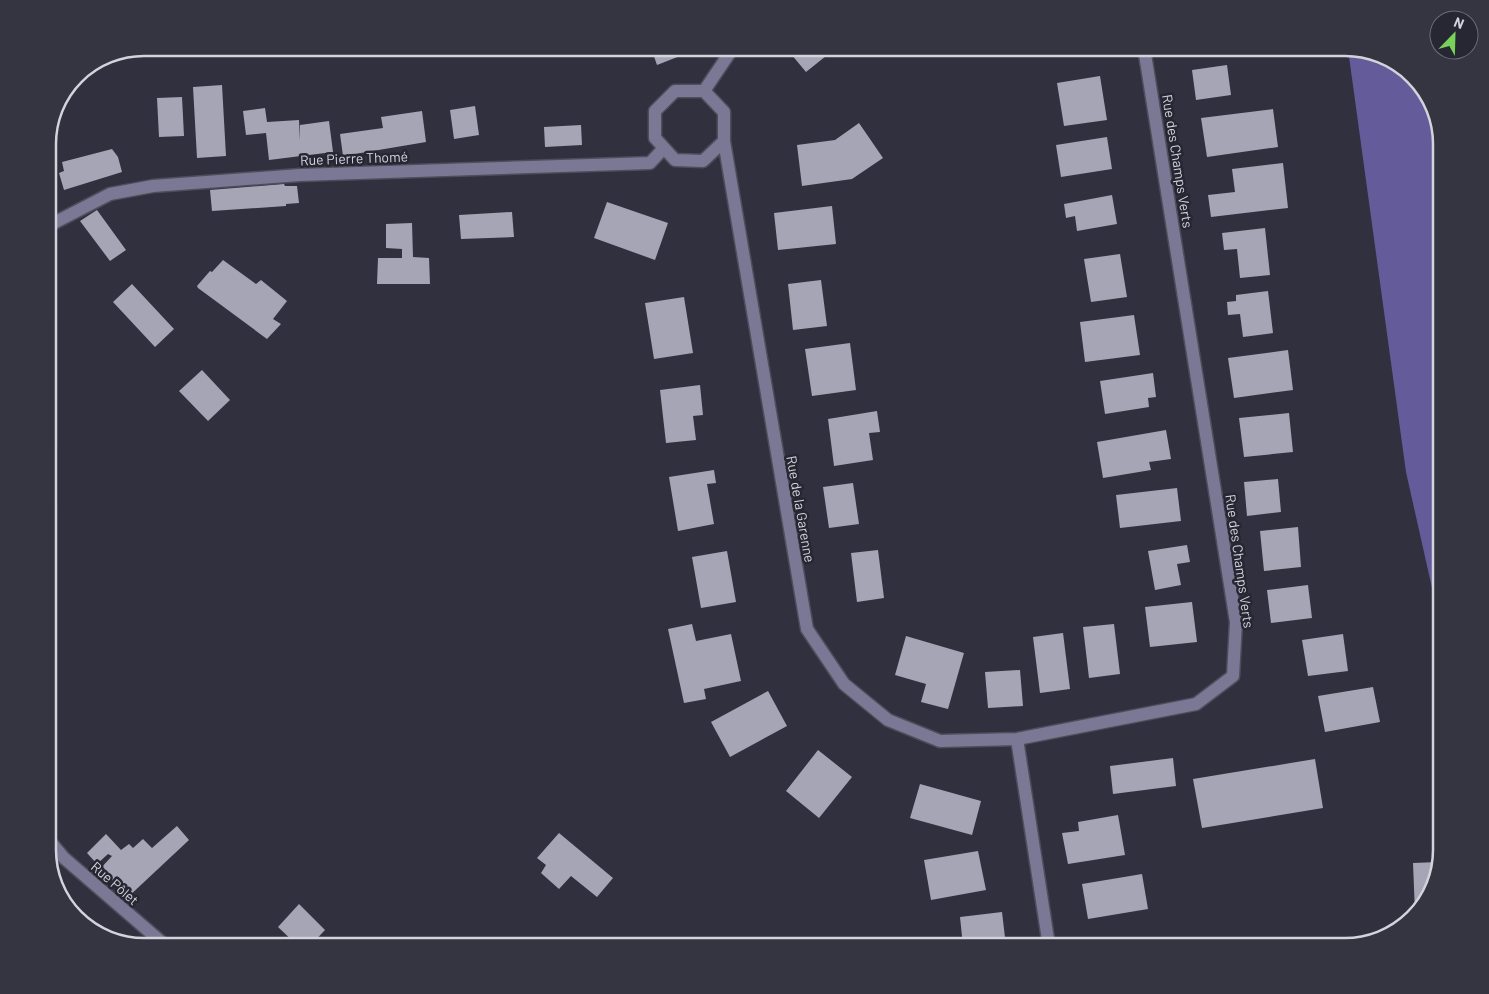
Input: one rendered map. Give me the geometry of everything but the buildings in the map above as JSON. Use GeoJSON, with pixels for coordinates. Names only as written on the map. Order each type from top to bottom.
{"type":"FeatureCollection","features":[{"type":"Feature","properties":{"kind":"street"},"geometry":{"type":"LineString","coordinates":[[704,91],[728,56]]}},
{"type":"Feature","properties":{"kind":"street","name":"Rue des Champs Verts"},"geometry":{"type":"LineString","coordinates":[[1017,740],[1196,704],[1233,676],[1236,622],[1145,56]]}},
{"type":"Feature","properties":{"kind":"street"},"geometry":{"type":"LineString","coordinates":[[675,91],[704,91],[724,112],[724,141],[703,161],[675,160],[654,138],[655,111],[675,91]]}},
{"type":"Feature","properties":{"kind":"street","name":"Rue de la Garenne"},"geometry":{"type":"LineString","coordinates":[[724,141],[807,629],[844,684],[888,720],[940,741],[1017,740]]}},
{"type":"Feature","properties":{"kind":"street","name":"Rue Pierre Thomé"},"geometry":{"type":"LineString","coordinates":[[56,222],[110,194],[153,186],[300,175],[650,163],[664,148]]}},
{"type":"Feature","properties":{"kind":"street"},"geometry":{"type":"LineString","coordinates":[[1017,740],[1048,938]]}},
{"type":"Feature","properties":{"kind":"street","name":"Rue Pôlet"},"geometry":{"type":"LineString","coordinates":[[56,848],[64,858],[157,938]]}},
{"type":"Feature","properties":{"kind":"shaded area"},"geometry":{"type":"Polygon","coordinates":[[[1349,56],[1384,65],[1403,78],[1424,105],[1432,133],[1433,592],[1406,472],[1349,56]]]}}]}
